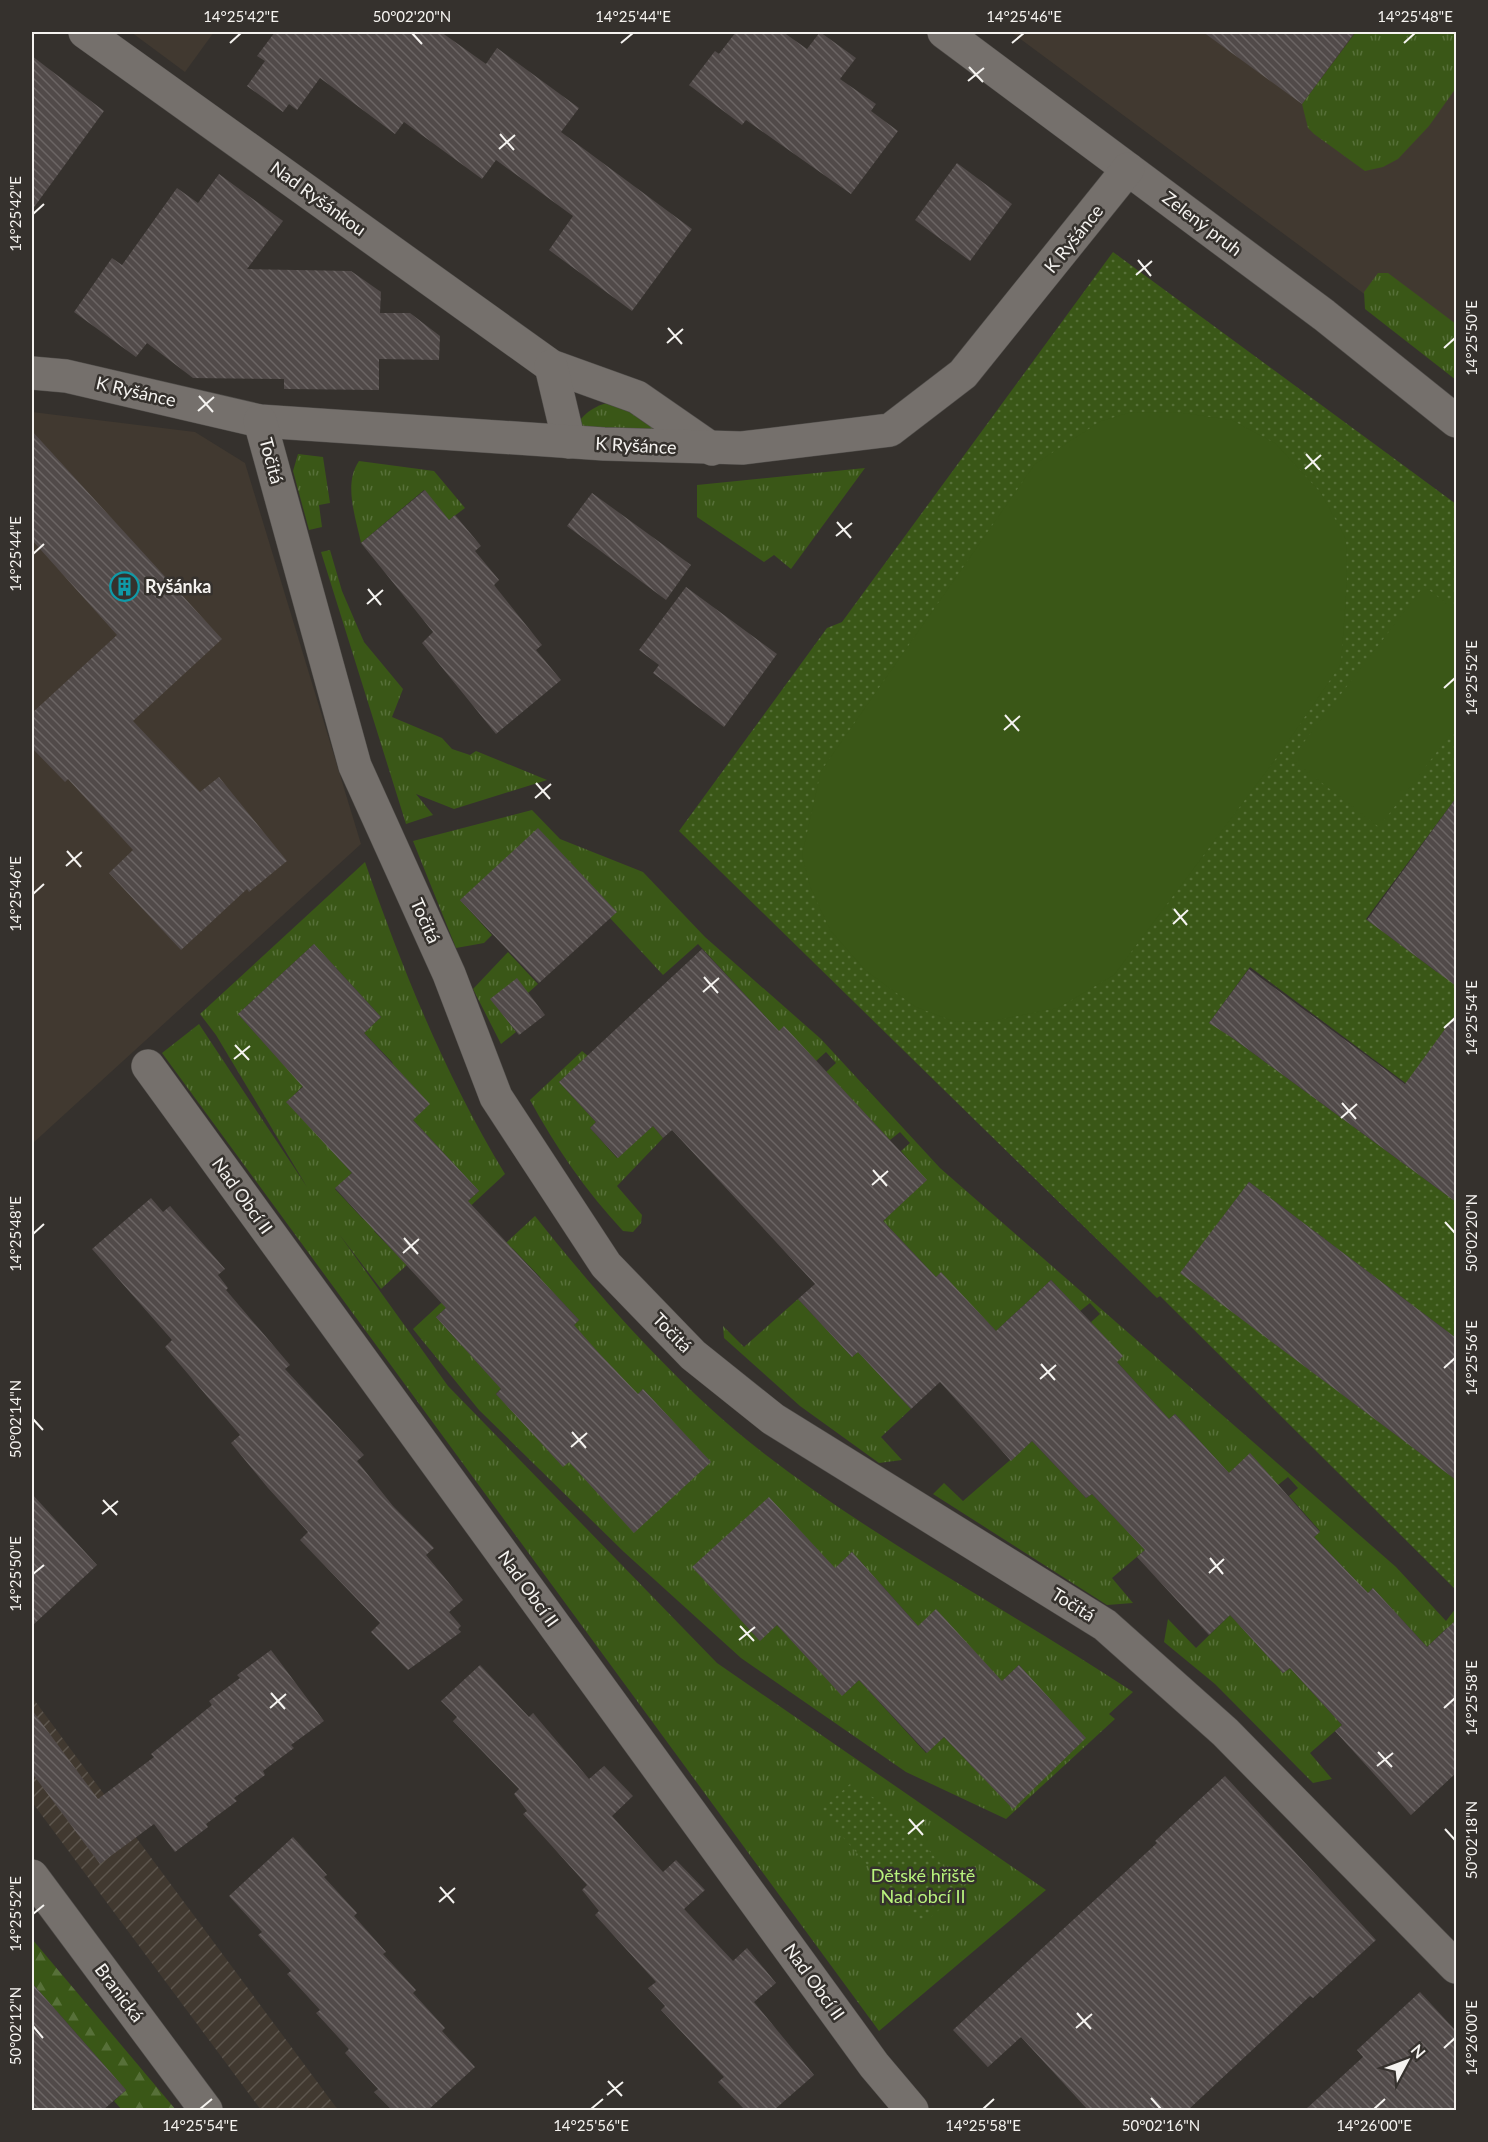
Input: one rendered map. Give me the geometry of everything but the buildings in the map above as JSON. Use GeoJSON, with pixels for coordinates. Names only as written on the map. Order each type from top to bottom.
{"type":"FeatureCollection","features":[{"type":"Feature","properties":{"kind":"street","name":"Nad Ryšánkou"},"geometry":{"type":"LineString","coordinates":[[85,32],[551,366],[637,397],[712,449]]}},
{"type":"Feature","properties":{"kind":"street","name":"Zelený pruh"},"geometry":{"type":"LineString","coordinates":[[944,32],[1324,315],[1456,421]]}},
{"type":"Feature","properties":{"kind":"street","name":"K Ryšánce"},"geometry":{"type":"LineString","coordinates":[[32,373],[66,376],[260,421],[569,442],[712,449],[742,448],[890,429],[963,374],[1128,170]]}},
{"type":"Feature","properties":{"kind":"street"},"geometry":{"type":"LineString","coordinates":[[551,366],[569,442]]}},
{"type":"Feature","properties":{"kind":"street","name":"Točitá"},"geometry":{"type":"LineString","coordinates":[[260,421],[355,766],[448,974],[496,1097],[606,1265],[693,1355],[773,1419],[1105,1625],[1225,1732],[1456,1967]]}},
{"type":"Feature","properties":{"kind":"street","name":"Nad Obcí II"},"geometry":{"type":"LineString","coordinates":[[147,1066],[874,2065],[912,2110]]}},
{"type":"Feature","properties":{"kind":"street","name":"Branická"},"geometry":{"type":"LineString","coordinates":[[32,1876],[206,2110]]}},
{"type":"Feature","properties":{"kind":"shaded area"},"geometry":{"type":"Polygon","coordinates":[[[131,32],[214,32],[185,72],[131,32]]]}},
{"type":"Feature","properties":{"kind":"shaded area"},"geometry":{"type":"Polygon","coordinates":[[[1011,32],[1456,32],[1456,363],[1315,257],[1011,32]]]}},
{"type":"Feature","properties":{"kind":"shaded area"},"geometry":{"type":"Polygon","coordinates":[[[32,412],[195,432],[245,463],[361,844],[32,1144],[32,412]]]}},
{"type":"Feature","properties":{"kind":"shaded area"},"geometry":{"type":"Polygon","coordinates":[[[32,1697],[338,2110],[261,2110],[32,1802],[32,1697]]]}},
{"type":"Feature","properties":{"kind":"green space"},"geometry":{"type":"Polygon","coordinates":[[[1356,32],[1456,32],[1456,88],[1429,126],[1398,159],[1383,167],[1365,171],[1308,128],[1302,104],[1356,32]]]}},
{"type":"Feature","properties":{"kind":"green space"},"geometry":{"type":"Polygon","coordinates":[[[1113,252],[1456,504],[1456,798],[1366,919],[1437,972],[1456,943],[1456,1014],[1428,1053],[1456,1075],[1456,1084],[1439,1108],[1250,967],[1209,1023],[1456,1202],[1456,1338],[1249,1182],[1181,1273],[1456,1480],[1456,1590],[1160,1296],[1157,1298],[679,831],[827,628],[842,622],[1113,252]]]}},
{"type":"Feature","properties":{"kind":"green space"},"geometry":{"type":"Polygon","coordinates":[[[1378,273],[1388,273],[1456,324],[1456,380],[1365,309],[1364,292],[1378,273]]]}},
{"type":"Feature","properties":{"kind":"green space"},"geometry":{"type":"Polygon","coordinates":[[[619,401],[636,412],[664,437],[575,427],[594,408],[619,401]]]}},
{"type":"Feature","properties":{"kind":"green space"},"geometry":{"type":"Polygon","coordinates":[[[1132,412],[1183,413],[1232,420],[1276,444],[1321,493],[1346,539],[1347,582],[1341,664],[1283,749],[1114,975],[1058,1008],[987,1022],[953,1021],[916,1007],[866,971],[830,930],[810,886],[802,855],[821,771],[1035,464],[1101,421],[1132,412]]]}},
{"type":"Feature","properties":{"kind":"green space"},"geometry":{"type":"Polygon","coordinates":[[[298,454],[323,457],[330,503],[319,505],[322,527],[309,530],[293,471],[298,454]]]}},
{"type":"Feature","properties":{"kind":"green space"},"geometry":{"type":"Polygon","coordinates":[[[359,461],[434,471],[465,508],[449,520],[424,490],[361,543],[351,490],[354,470],[359,461]]]}},
{"type":"Feature","properties":{"kind":"green space"},"geometry":{"type":"Polygon","coordinates":[[[865,468],[791,569],[774,555],[764,562],[697,517],[697,485],[865,468]]]}},
{"type":"Feature","properties":{"kind":"green space"},"geometry":{"type":"Polygon","coordinates":[[[330,550],[342,591],[364,642],[403,689],[392,717],[442,738],[452,749],[470,755],[476,751],[547,780],[454,809],[416,794],[433,815],[406,824],[321,552],[330,550]]]}},
{"type":"Feature","properties":{"kind":"green space"},"geometry":{"type":"Polygon","coordinates":[[[1424,586],[1456,611],[1456,727],[1379,827],[1291,759],[1424,586]]]}},
{"type":"Feature","properties":{"kind":"green space"},"geometry":{"type":"Polygon","coordinates":[[[532,810],[560,839],[643,872],[705,937],[821,1039],[940,1168],[1396,1567],[1446,1621],[1456,1608],[1456,1638],[1447,1628],[1427,1647],[1373,1588],[1368,1593],[1314,1537],[1320,1531],[1289,1496],[1298,1488],[1288,1477],[1278,1485],[1250,1454],[1229,1473],[1175,1414],[1169,1419],[1117,1362],[1091,1322],[1100,1314],[1090,1303],[1080,1311],[1051,1280],[996,1331],[941,1273],[936,1277],[883,1221],[926,1180],[901,1151],[910,1143],[900,1132],[890,1140],[826,1072],[836,1063],[826,1052],[816,1061],[779,1031],[698,944],[663,975],[610,918],[616,912],[460,900],[492,935],[484,943],[456,948],[413,841],[532,810]]]}},
{"type":"Feature","properties":{"kind":"green space"},"geometry":{"type":"Polygon","coordinates":[[[365,862],[394,943],[444,1061],[505,1174],[381,1289],[339,1234],[448,1386],[717,1663],[1046,1890],[879,2031],[162,1053],[199,1024],[307,1187],[216,1035],[200,1014],[365,862]],[[314,944],[238,1014],[303,1086],[287,1102],[352,1173],[335,1189],[363,1219],[380,1226],[374,1231],[403,1261],[479,1191],[413,1120],[392,1062],[364,1033],[381,1017],[314,944]]]}},
{"type":"Feature","properties":{"kind":"green space"},"geometry":{"type":"Polygon","coordinates":[[[508,952],[538,984],[528,993],[491,999],[516,1032],[501,1044],[473,989],[508,952]]]}},
{"type":"Feature","properties":{"kind":"green space"},"geometry":{"type":"Polygon","coordinates":[[[582,1051],[588,1056],[559,1082],[596,1122],[590,1128],[617,1158],[653,1126],[663,1138],[617,1186],[642,1215],[641,1223],[633,1232],[623,1231],[584,1185],[550,1135],[530,1100],[582,1051]]]}},
{"type":"Feature","properties":{"kind":"green space"},"geometry":{"type":"Polygon","coordinates":[[[535,1216],[635,1334],[690,1389],[747,1440],[793,1475],[888,1540],[1133,1692],[1109,1714],[1115,1719],[1006,1819],[906,1772],[741,1658],[624,1552],[479,1410],[413,1329],[535,1216]],[[512,1248],[436,1317],[462,1346],[468,1341],[474,1359],[501,1388],[496,1394],[563,1466],[671,1419],[643,1389],[638,1394],[606,1372],[574,1325],[579,1320],[551,1290],[546,1295],[540,1277],[512,1248]],[[852,1552],[835,1569],[732,1610],[759,1640],[777,1625],[843,1695],[859,1680],[926,1753],[944,1737],[973,1767],[1085,1738],[1019,1665],[1002,1681],[918,1626],[852,1552]]]}},
{"type":"Feature","properties":{"kind":"green space"},"geometry":{"type":"Polygon","coordinates":[[[798,1299],[852,1357],[858,1352],[911,1409],[881,1437],[902,1460],[879,1463],[800,1406],[724,1338],[723,1326],[744,1347],[798,1299]]]}},
{"type":"Feature","properties":{"kind":"green space"},"geometry":{"type":"Polygon","coordinates":[[[1032,1441],[1086,1498],[1092,1494],[1145,1550],[1112,1578],[1133,1603],[1107,1605],[933,1494],[944,1483],[963,1501],[1032,1441]]]}},
{"type":"Feature","properties":{"kind":"green space"},"geometry":{"type":"Polygon","coordinates":[[[1230,1615],[1283,1673],[1290,1668],[1342,1725],[1310,1753],[1332,1779],[1313,1783],[1215,1684],[1164,1642],[1168,1619],[1196,1648],[1230,1615]]]}},
{"type":"Feature","properties":{"kind":"green space","name":"Dětské hřiště Nad obcí II"},"geometry":{"type":"Polygon","coordinates":[[[850,1784],[888,1806],[963,1888],[921,1926],[820,1811],[850,1784]]]}},
{"type":"Feature","properties":{"kind":"green space"},"geometry":{"type":"Polygon","coordinates":[[[32,1939],[176,2110],[122,2110],[114,2101],[126,2090],[32,1983],[32,1939]]]}},
{"type":"Feature","properties":{"kind":"place","name":"Ryšánka"},"geometry":{"type":"Point","coordinates":[124,587]}}]}
